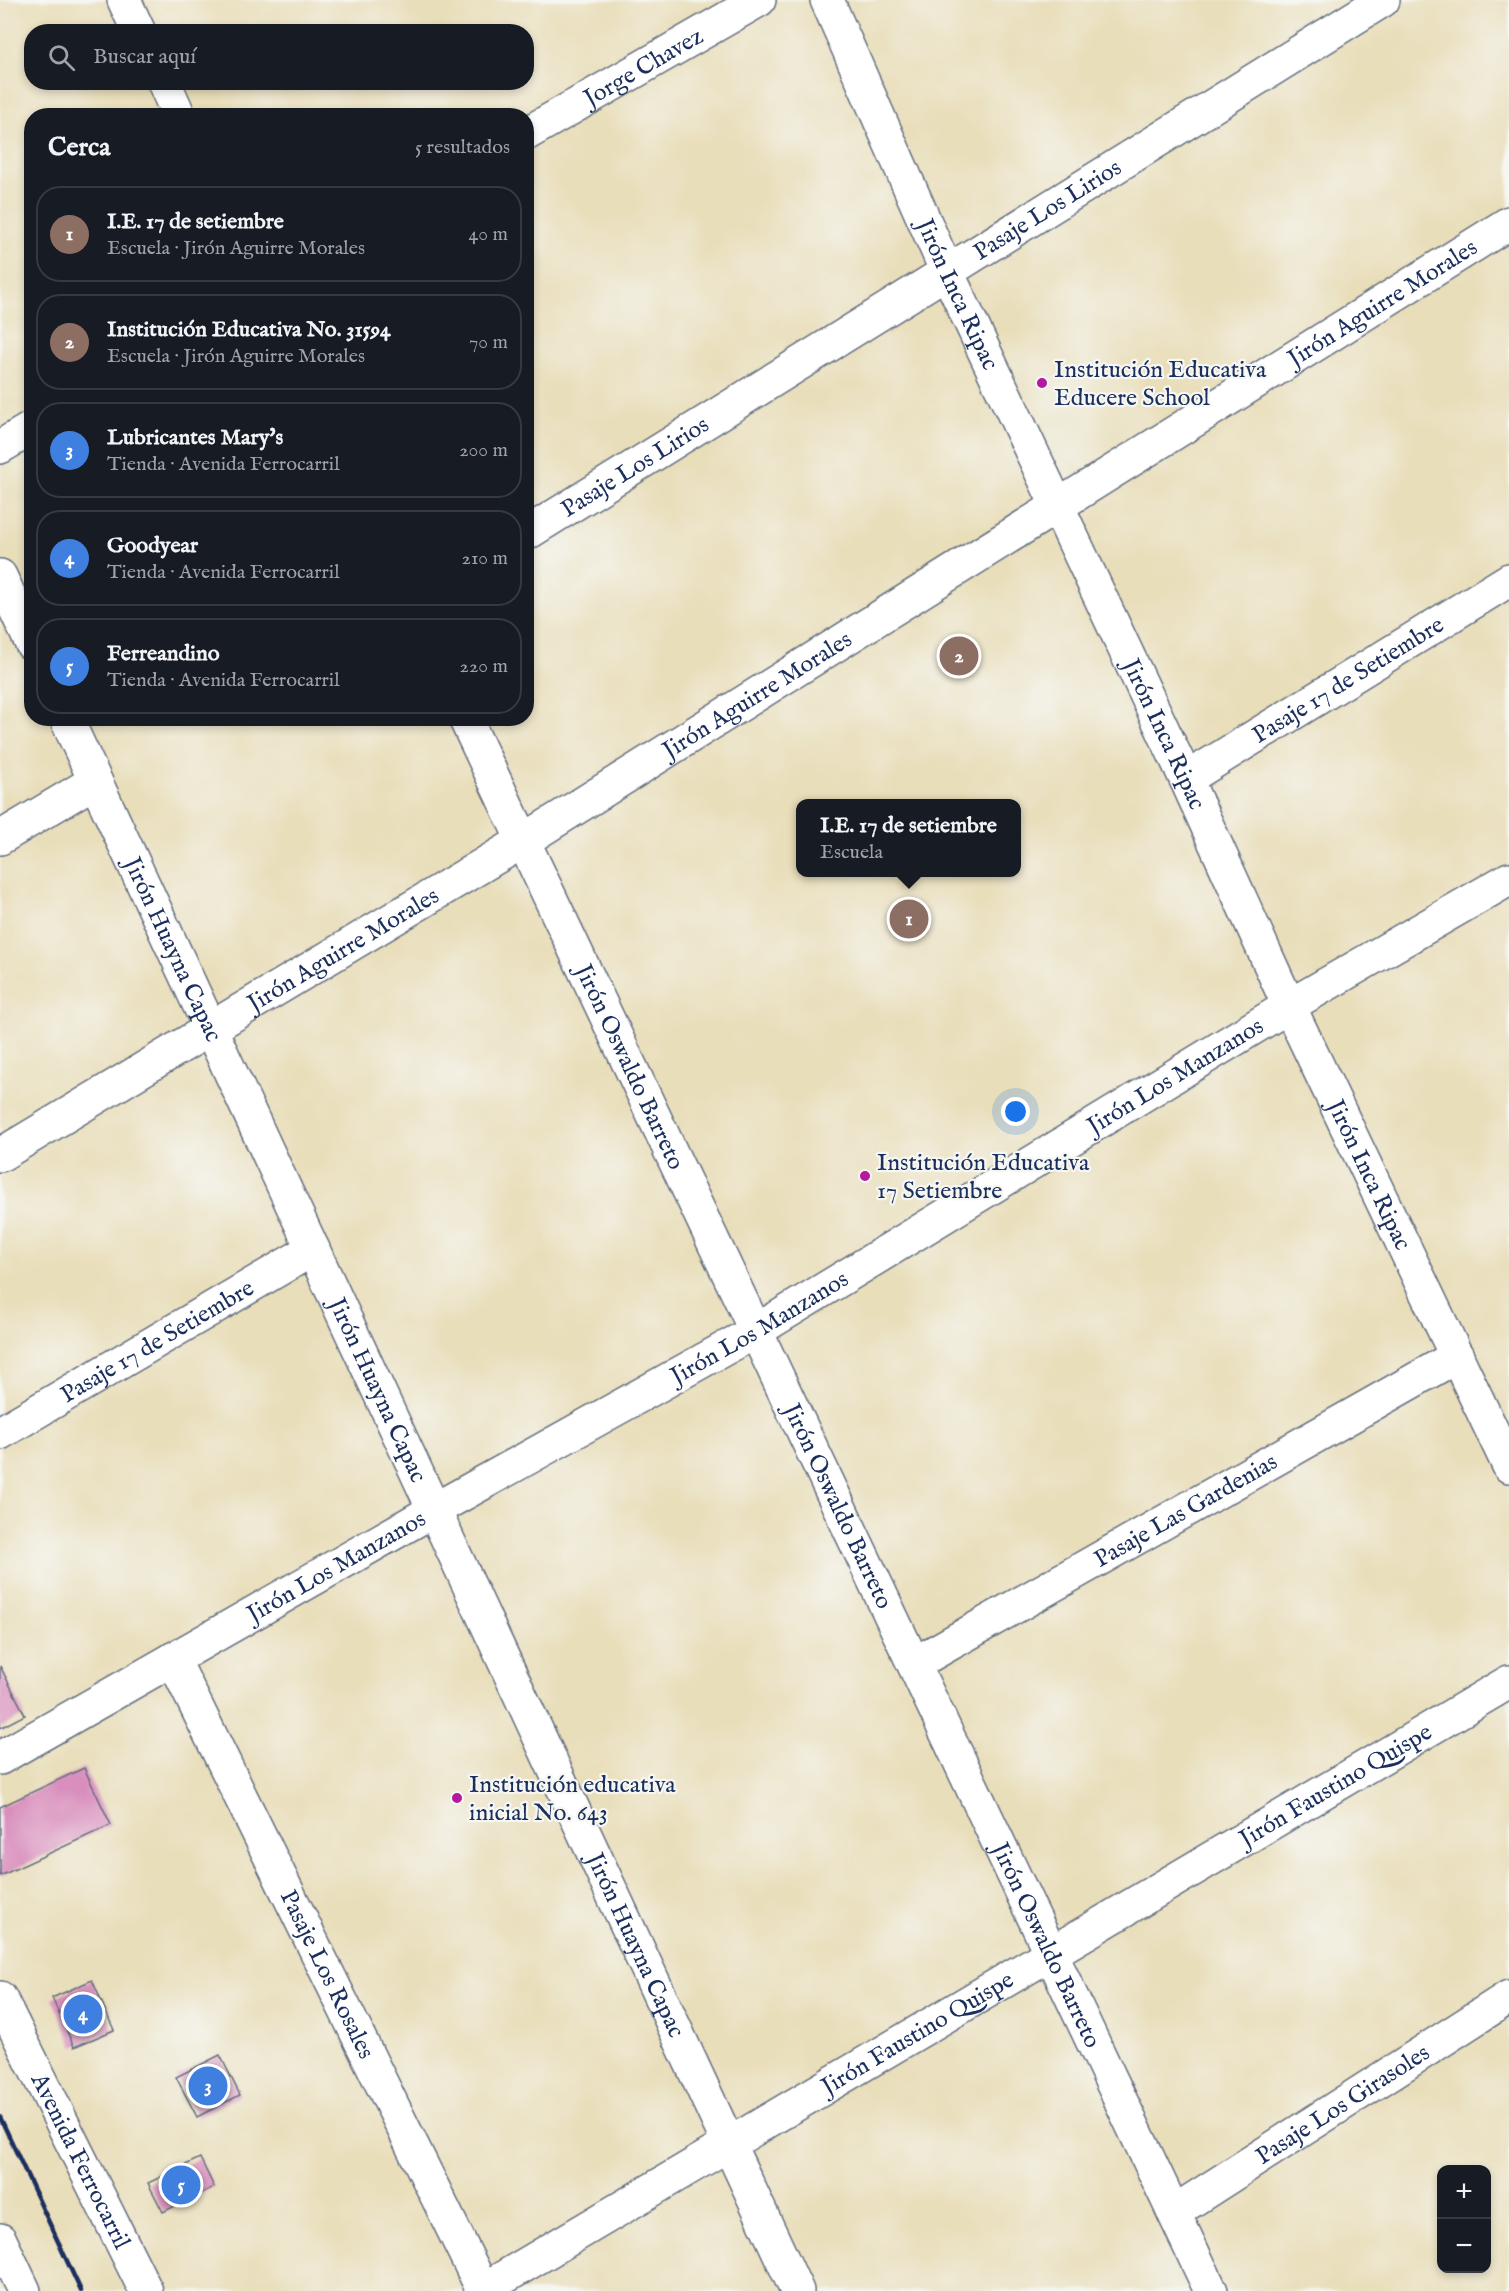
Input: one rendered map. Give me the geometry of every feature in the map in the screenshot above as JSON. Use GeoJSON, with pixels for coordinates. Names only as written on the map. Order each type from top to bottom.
{"type":"FeatureCollection","features":[{"type":"Feature","properties":{"kind":"street","name":"Jorge Chavez"},"geometry":{"type":"LineString","coordinates":[[534,129],[759,0]]}},
{"type":"Feature","properties":{"kind":"street","name":"Jirón Inca Ripac"},"geometry":{"type":"LineString","coordinates":[[827,0],[947,272],[1186,779],[1289,1006],[1509,1466]]}},
{"type":"Feature","properties":{"kind":"street","name":"Pasaje Los Lirios"},"geometry":{"type":"LineString","coordinates":[[534,529],[1383,0]]}},
{"type":"Feature","properties":{"kind":"street"},"geometry":{"type":"LineString","coordinates":[[168,90],[175,108]]}},
{"type":"Feature","properties":{"kind":"street","name":"Jirón Aguirre Morales"},"geometry":{"type":"LineString","coordinates":[[0,1155],[523,841],[1509,223]]}},
{"type":"Feature","properties":{"kind":"street"},"geometry":{"type":"LineString","coordinates":[[0,447],[24,433]]}},
{"type":"Feature","properties":{"kind":"street"},"geometry":{"type":"LineString","coordinates":[[0,576],[24,627]]}},
{"type":"Feature","properties":{"kind":"street","name":"Pasaje 17 de Setiembre"},"geometry":{"type":"LineString","coordinates":[[1186,779],[1509,579]]}},
{"type":"Feature","properties":{"kind":"street","name":"Jirón Huayna Capac"},"geometry":{"type":"LineString","coordinates":[[70,726],[797,2291]]}},
{"type":"Feature","properties":{"kind":"street","name":"Jirón Oswaldo Barreto"},"geometry":{"type":"LineString","coordinates":[[469,726],[1211,2291]]}},
{"type":"Feature","properties":{"kind":"street"},"geometry":{"type":"LineString","coordinates":[[0,838],[95,781]]}},
{"type":"Feature","properties":{"kind":"street","name":"Jirón Los Manzanos"},"geometry":{"type":"LineString","coordinates":[[0,1758],[434,1510],[756,1331],[1289,1006],[1509,879]]}},
{"type":"Feature","properties":{"kind":"street","name":"Pasaje 17 de Setiembre"},"geometry":{"type":"LineString","coordinates":[[0,1433],[312,1249]]}},
{"type":"Feature","properties":{"kind":"street","name":"Pasaje Las Gardenias"},"geometry":{"type":"LineString","coordinates":[[914,1664],[1457,1356]]}},
{"type":"Feature","properties":{"kind":"street","name":"Pasaje Los Rosales"},"geometry":{"type":"LineString","coordinates":[[173,1659],[482,2290]]}},
{"type":"Feature","properties":{"kind":"street","name":"Jirón Faustino Quispe"},"geometry":{"type":"LineString","coordinates":[[482,2290],[1509,1682]]}},
{"type":"Feature","properties":{"kind":"street","name":"Pasaje Los Girasoles"},"geometry":{"type":"LineString","coordinates":[[1174,2212],[1509,1996]]}},
{"type":"Feature","properties":{"kind":"street","name":"Avenida Ferrocarril"},"geometry":{"type":"LineString","coordinates":[[0,1998],[146,2291]]}},
{"type":"Feature","properties":{"kind":"street"},"geometry":{"type":"LineString","coordinates":[[0,2240],[24,2291]]}},
{"type":"Feature","properties":{"kind":"building"},"geometry":{"type":"Polygon","coordinates":[[[0,1666],[25,1715],[0,1728],[0,1666]]]}},
{"type":"Feature","properties":{"kind":"building"},"geometry":{"type":"Polygon","coordinates":[[[84,1768],[111,1825],[0,1876],[0,1807],[84,1768]]]}},
{"type":"Feature","properties":{"kind":"building"},"geometry":{"type":"Polygon","coordinates":[[[92,1980],[114,2030],[74,2047],[52,1998],[92,1980]]]}},
{"type":"Feature","properties":{"kind":"building"},"geometry":{"type":"Polygon","coordinates":[[[220,2055],[240,2095],[197,2117],[176,2077],[220,2055]]]}},
{"type":"Feature","properties":{"kind":"building"},"geometry":{"type":"Polygon","coordinates":[[[200,2158],[214,2187],[163,2212],[148,2183],[200,2158]]]}},
{"type":"Feature","properties":{"kind":"railway"},"geometry":{"type":"LineString","coordinates":[[0,2117],[81,2291]]}},
{"type":"Feature","properties":{"kind":"place","name":"Institución Educativa Educere School"},"geometry":{"type":"Point","coordinates":[1042,383]}},
{"type":"Feature","properties":{"kind":"place","name":"Institución Educativa No. 31594"},"geometry":{"type":"Point","coordinates":[959,656]}},
{"type":"Feature","properties":{"kind":"place","name":"I.E. 17 de setiembre"},"geometry":{"type":"Point","coordinates":[909,919]}},
{"type":"Feature","properties":{"kind":"place","name":"Institución Educativa 17 Setiembre"},"geometry":{"type":"Point","coordinates":[865,1176]}},
{"type":"Feature","properties":{"kind":"place","name":"Institución educativa inicial No. 643"},"geometry":{"type":"Point","coordinates":[457,1798]}},
{"type":"Feature","properties":{"kind":"place","name":"Goodyear"},"geometry":{"type":"Point","coordinates":[83,2014]}},
{"type":"Feature","properties":{"kind":"place","name":"Lubricantes Mary's"},"geometry":{"type":"Point","coordinates":[208,2086]}},
{"type":"Feature","properties":{"kind":"place","name":"Ferreandino"},"geometry":{"type":"Point","coordinates":[181,2185]}}]}
